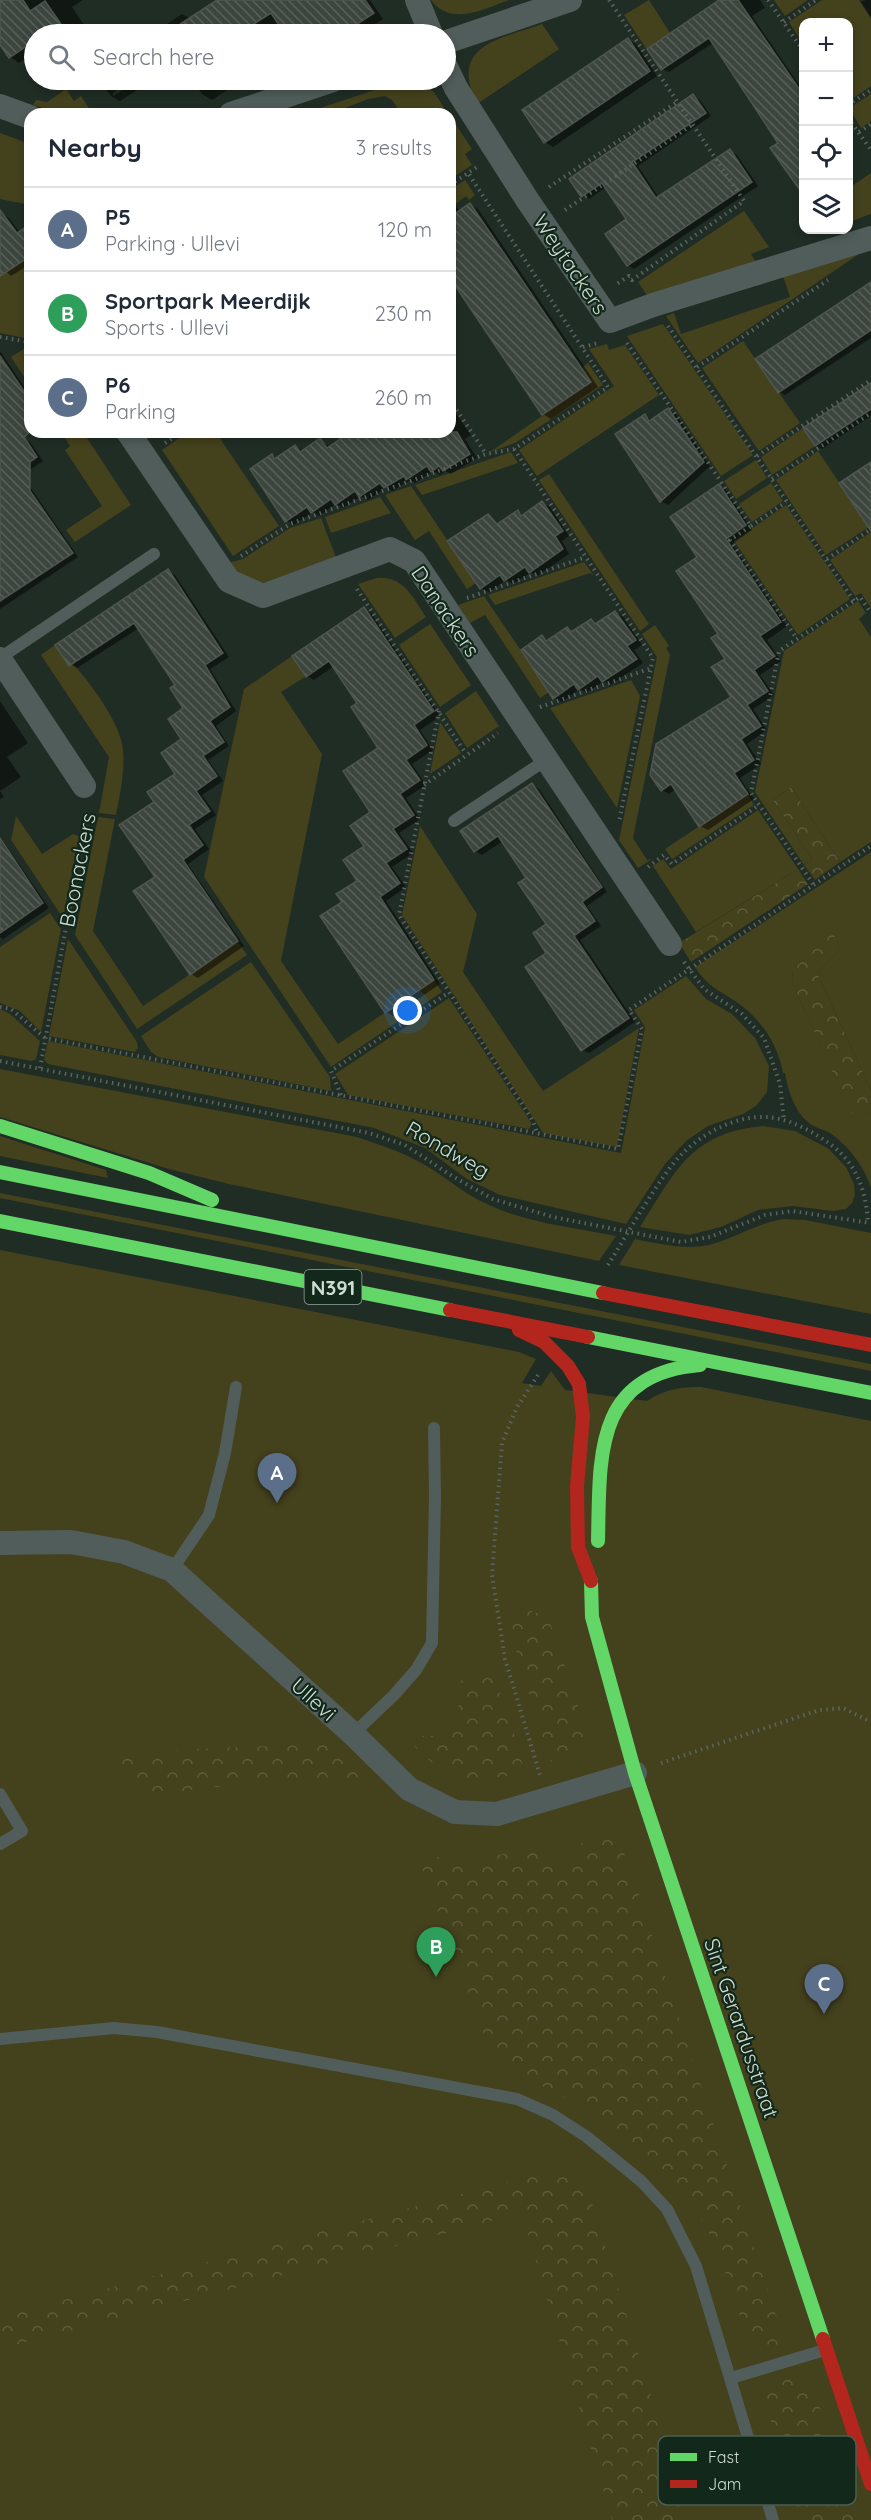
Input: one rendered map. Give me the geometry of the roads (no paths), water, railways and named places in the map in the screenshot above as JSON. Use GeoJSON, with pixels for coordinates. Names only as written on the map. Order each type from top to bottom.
{"type":"FeatureCollection","features":[{"type":"Feature","properties":{"kind":"main road","name":"N391"},"geometry":{"type":"LineString","coordinates":[[0,1126],[149,1173],[278,1227]]}},
{"type":"Feature","properties":{"kind":"main road","name":"N391"},"geometry":{"type":"LineString","coordinates":[[0,1172],[504,1274],[871,1345]]}},
{"type":"Feature","properties":{"kind":"main road","name":"N391"},"geometry":{"type":"LineString","coordinates":[[0,1221],[871,1393]]}},
{"type":"Feature","properties":{"kind":"main road"},"geometry":{"type":"LineString","coordinates":[[494,1319],[544,1342],[568,1366],[579,1384],[583,1417],[577,1486],[578,1547],[591,1581]]}},
{"type":"Feature","properties":{"kind":"main road"},"geometry":{"type":"LineString","coordinates":[[591,1581],[598,1545],[606,1435],[618,1405],[638,1385],[668,1369],[716,1362]]}},
{"type":"Feature","properties":{"kind":"main road","name":"Sint Gerardusstraat"},"geometry":{"type":"LineString","coordinates":[[591,1581],[592,1617],[635,1773],[855,2436]]}},
{"type":"Feature","properties":{"kind":"main road","name":"Sint Gerardusstraat"},"geometry":{"type":"LineString","coordinates":[[856,2438],[871,2484]]}},
{"type":"Feature","properties":{"kind":"street"},"geometry":{"type":"LineString","coordinates":[[417,0],[427,24]]}},
{"type":"Feature","properties":{"kind":"street"},"geometry":{"type":"LineString","coordinates":[[456,39],[570,0]]}},
{"type":"Feature","properties":{"kind":"street","name":"Weytackers"},"geometry":{"type":"LineString","coordinates":[[456,88],[528,201],[610,321],[653,305],[871,238]]}},
{"type":"Feature","properties":{"kind":"street"},"geometry":{"type":"LineString","coordinates":[[249,108],[303,90]]}},
{"type":"Feature","properties":{"kind":"street"},"geometry":{"type":"LineString","coordinates":[[0,106],[24,115]]}},
{"type":"Feature","properties":{"kind":"street","name":"Danackers"},"geometry":{"type":"LineString","coordinates":[[132,438],[229,581],[263,596],[344,568],[390,549],[414,561],[669,944]]}},
{"type":"Feature","properties":{"kind":"street","name":"Boonackers"},"geometry":{"type":"LineString","coordinates":[[0,659],[84,786]]}},
{"type":"Feature","properties":{"kind":"street","name":"Ullevi"},"geometry":{"type":"LineString","coordinates":[[0,1544],[71,1542],[124,1552],[172,1570],[353,1734],[409,1789],[455,1812],[496,1814],[635,1773]]}},
{"type":"Feature","properties":{"kind":"lane"},"geometry":{"type":"LineString","coordinates":[[0,659],[154,554]]}},
{"type":"Feature","properties":{"kind":"lane"},"geometry":{"type":"LineString","coordinates":[[454,821],[546,760]]}},
{"type":"Feature","properties":{"kind":"lane"},"geometry":{"type":"LineString","coordinates":[[172,1570],[210,1515],[225,1453],[236,1388]]}},
{"type":"Feature","properties":{"kind":"lane"},"geometry":{"type":"LineString","coordinates":[[353,1734],[394,1695],[416,1670],[432,1643],[434,1428]]}},
{"type":"Feature","properties":{"kind":"lane"},"geometry":{"type":"LineString","coordinates":[[0,1794],[22,1831],[0,1844]]}},
{"type":"Feature","properties":{"kind":"lane"},"geometry":{"type":"LineString","coordinates":[[0,2039],[114,2028],[157,2032],[517,2099],[553,2115],[588,2137],[641,2181],[667,2209],[696,2265],[748,2436]]}},
{"type":"Feature","properties":{"kind":"lane"},"geometry":{"type":"LineString","coordinates":[[731,2378],[827,2349]]}},
{"type":"Feature","properties":{"kind":"lane"},"geometry":{"type":"LineString","coordinates":[[768,2505],[772,2520]]}},
{"type":"Feature","properties":{"kind":"place","name":"P5"},"geometry":{"type":"Point","coordinates":[277,1503]}},
{"type":"Feature","properties":{"kind":"place","name":"Sportpark Meerdijk"},"geometry":{"type":"Point","coordinates":[436,1977]}},
{"type":"Feature","properties":{"kind":"place","name":"P6"},"geometry":{"type":"Point","coordinates":[824,2014]}}]}
